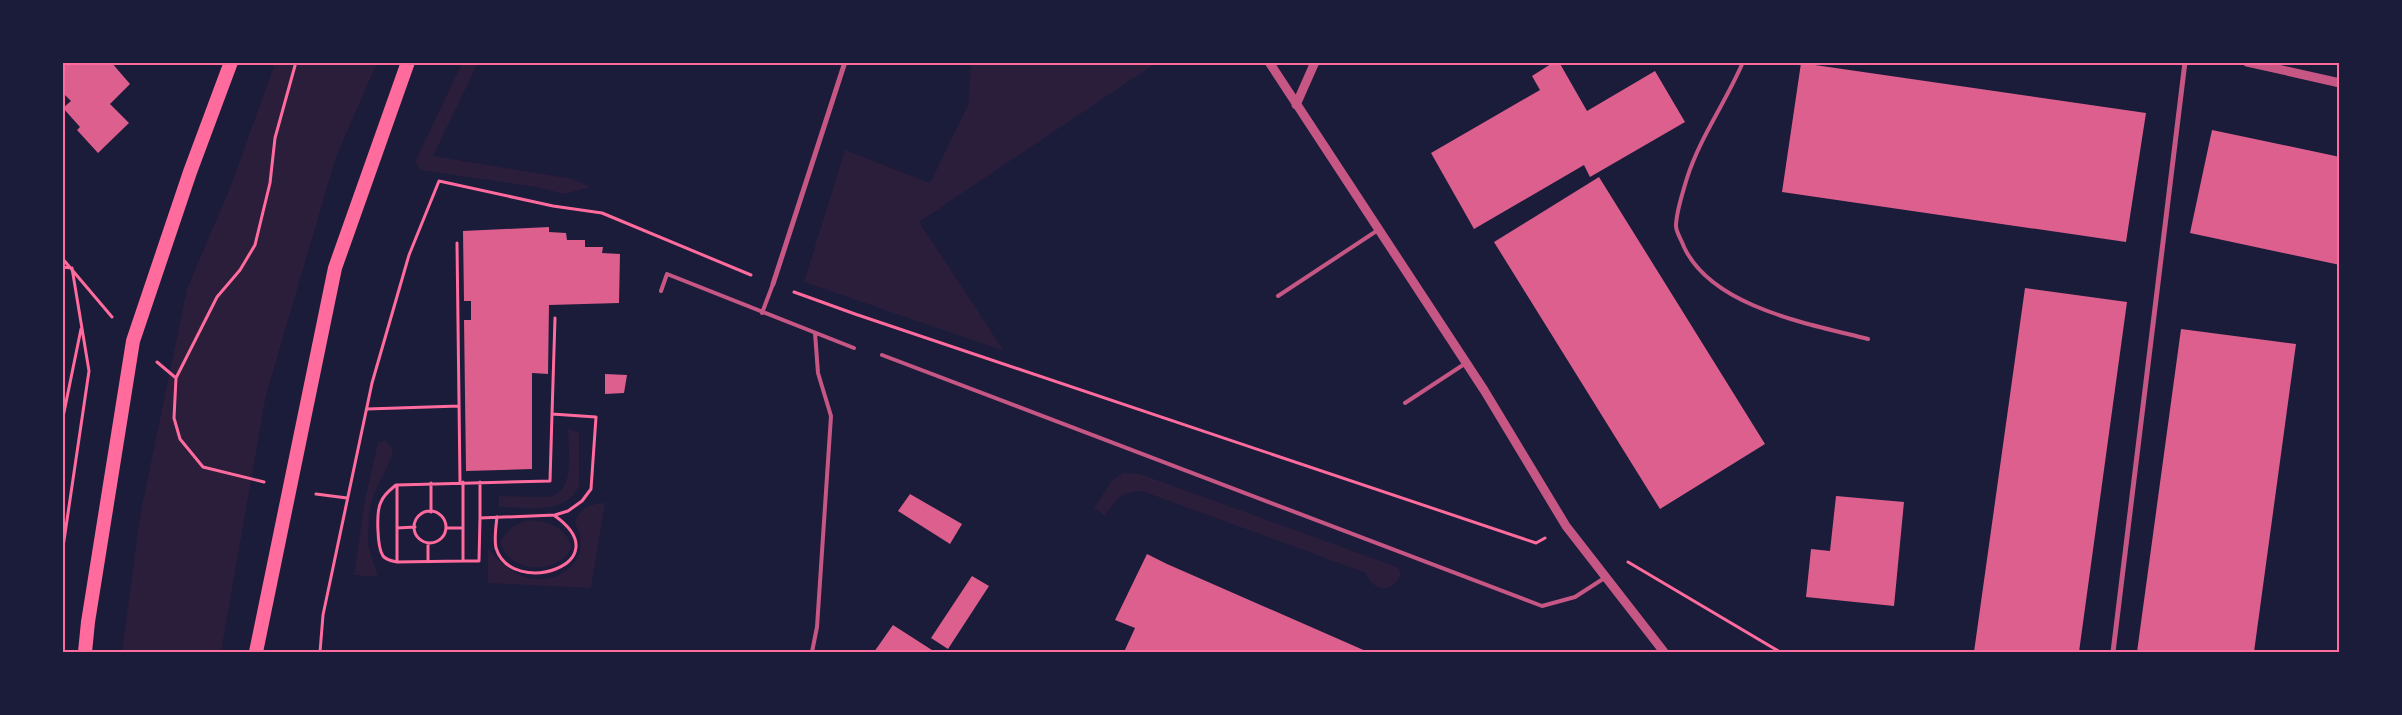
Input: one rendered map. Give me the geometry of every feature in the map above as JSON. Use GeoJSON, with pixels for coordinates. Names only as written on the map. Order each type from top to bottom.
{"type":"FeatureCollection","features":[{"type":"Feature","properties":{"kind":"highway"},"geometry":{"type":"LineString","coordinates":[[85,652],[88,622],[133,341],[190,172],[231,62]]}},
{"type":"Feature","properties":{"kind":"highway"},"geometry":{"type":"LineString","coordinates":[[256,652],[288,488],[335,268],[408,62]]}},
{"type":"Feature","properties":{"kind":"street"},"geometry":{"type":"LineString","coordinates":[[773,284],[845,62]]}},
{"type":"Feature","properties":{"kind":"street"},"geometry":{"type":"LineString","coordinates":[[1269,62],[1466,363],[1566,526],[1664,652]]}},
{"type":"Feature","properties":{"kind":"street"},"geometry":{"type":"LineString","coordinates":[[1296,105],[1315,62]]}},
{"type":"Feature","properties":{"kind":"street"},"geometry":{"type":"LineString","coordinates":[[2113,652],[2185,62]]}},
{"type":"Feature","properties":{"kind":"street"},"geometry":{"type":"LineString","coordinates":[[2247,62],[2340,83]]}},
{"type":"Feature","properties":{"kind":"lane"},"geometry":{"type":"LineString","coordinates":[[1743,62],[1706,131],[1690,170],[1675,228],[1691,261],[1704,275],[1739,298],[1772,314],[1868,339]]}},
{"type":"Feature","properties":{"kind":"lane"},"geometry":{"type":"LineString","coordinates":[[1278,296],[1380,229]]}},
{"type":"Feature","properties":{"kind":"lane"},"geometry":{"type":"LineString","coordinates":[[661,291],[667,274],[854,348]]}},
{"type":"Feature","properties":{"kind":"lane"},"geometry":{"type":"LineString","coordinates":[[762,313],[773,284]]}},
{"type":"Feature","properties":{"kind":"lane"},"geometry":{"type":"LineString","coordinates":[[812,652],[816,627],[831,416],[818,373],[814,333]]}},
{"type":"Feature","properties":{"kind":"lane"},"geometry":{"type":"LineString","coordinates":[[882,355],[1542,606],[1575,597],[1606,577]]}},
{"type":"Feature","properties":{"kind":"lane"},"geometry":{"type":"LineString","coordinates":[[1405,403],[1466,363]]}},
{"type":"Feature","properties":{"kind":"path"},"geometry":{"type":"LineString","coordinates":[[296,62],[275,138],[270,183],[256,245],[240,270],[217,297],[176,378],[174,418],[180,440],[203,467],[288,488],[347,498]]}},
{"type":"Feature","properties":{"kind":"path"},"geometry":{"type":"LineString","coordinates":[[320,652],[323,614],[367,409],[409,255],[439,181],[553,206],[602,213],[773,284],[865,318],[1536,543],[1566,526]]}},
{"type":"Feature","properties":{"kind":"path"},"geometry":{"type":"LineString","coordinates":[[457,243],[463,561]]}},
{"type":"Feature","properties":{"kind":"path"},"geometry":{"type":"LineString","coordinates":[[62,258],[133,341],[176,378]]}},
{"type":"Feature","properties":{"kind":"path"},"geometry":{"type":"LineString","coordinates":[[62,267],[72,268]]}},
{"type":"Feature","properties":{"kind":"path"},"geometry":{"type":"LineString","coordinates":[[62,554],[89,371],[72,268]]}},
{"type":"Feature","properties":{"kind":"path"},"geometry":{"type":"LineString","coordinates":[[480,482],[479,562],[397,562],[383,556],[379,544],[378,508],[388,491],[397,484],[462,482],[550,481],[555,318]]}},
{"type":"Feature","properties":{"kind":"path"},"geometry":{"type":"LineString","coordinates":[[62,422],[81,326]]}},
{"type":"Feature","properties":{"kind":"path"},"geometry":{"type":"LineString","coordinates":[[367,409],[459,406]]}},
{"type":"Feature","properties":{"kind":"path"},"geometry":{"type":"LineString","coordinates":[[480,518],[555,516],[568,511],[582,501],[591,489],[596,418],[552,414]]}},
{"type":"Feature","properties":{"kind":"path"},"geometry":{"type":"LineString","coordinates":[[430,512],[431,483]]}},
{"type":"Feature","properties":{"kind":"path"},"geometry":{"type":"LineString","coordinates":[[397,484],[397,562]]}},
{"type":"Feature","properties":{"kind":"path"},"geometry":{"type":"LineString","coordinates":[[414,527],[421,515],[430,512],[440,514],[446,528]]}},
{"type":"Feature","properties":{"kind":"path"},"geometry":{"type":"LineString","coordinates":[[496,517],[496,548],[504,559],[512,567],[539,574],[553,572],[565,565],[574,555],[577,544],[573,532],[555,516]]}},
{"type":"Feature","properties":{"kind":"path"},"geometry":{"type":"LineString","coordinates":[[414,527],[418,538],[428,543],[438,542],[446,528]]}},
{"type":"Feature","properties":{"kind":"path"},"geometry":{"type":"LineString","coordinates":[[397,528],[414,527]]}},
{"type":"Feature","properties":{"kind":"path"},"geometry":{"type":"LineString","coordinates":[[446,528],[463,528]]}},
{"type":"Feature","properties":{"kind":"path"},"geometry":{"type":"LineString","coordinates":[[428,543],[428,562]]}},
{"type":"Feature","properties":{"kind":"path"},"geometry":{"type":"LineString","coordinates":[[1626,561],[1780,652]]}},
{"type":"Feature","properties":{"kind":"shaded area"},"geometry":{"type":"Polygon","coordinates":[[[275,63],[377,63],[336,157],[266,395],[221,652],[122,652],[140,516],[187,289],[232,183],[275,63]]]}},
{"type":"Feature","properties":{"kind":"shaded area"},"geometry":{"type":"Polygon","coordinates":[[[462,63],[478,63],[433,156],[573,179],[591,187],[564,194],[536,187],[421,170],[415,162],[462,63]]]}},
{"type":"Feature","properties":{"kind":"shaded area"},"geometry":{"type":"Polygon","coordinates":[[[971,63],[1156,63],[919,222],[1004,351],[804,282],[845,150],[930,183],[968,105],[971,63]]]}},
{"type":"Feature","properties":{"kind":"shaded area"},"geometry":{"type":"Polygon","coordinates":[[[568,429],[579,432],[579,486],[573,496],[565,502],[544,508],[499,507],[499,496],[549,497],[558,494],[567,479],[569,469],[568,429]]]}},
{"type":"Feature","properties":{"kind":"shaded area"},"geometry":{"type":"Polygon","coordinates":[[[385,441],[390,445],[393,454],[373,496],[369,515],[368,545],[378,577],[354,575],[365,500],[378,442],[385,441]]]}},
{"type":"Feature","properties":{"kind":"shaded area"},"geometry":{"type":"Polygon","coordinates":[[[1123,473],[1140,474],[1397,567],[1401,573],[1394,584],[1389,587],[1379,588],[1374,585],[1366,573],[1142,491],[1120,497],[1105,516],[1094,508],[1111,482],[1123,473]]]}},
{"type":"Feature","properties":{"kind":"shaded area"},"geometry":{"type":"Polygon","coordinates":[[[605,503],[591,588],[488,583],[488,549],[510,569],[525,577],[537,579],[550,578],[570,568],[577,559],[580,548],[580,536],[575,523],[579,513],[586,507],[605,503]]]}},
{"type":"Feature","properties":{"kind":"shaded area"},"geometry":{"type":"Polygon","coordinates":[[[531,520],[544,522],[556,527],[569,540],[572,547],[556,563],[546,567],[523,565],[505,553],[500,542],[506,534],[512,527],[531,520]]]}},
{"type":"Feature","properties":{"kind":"building"},"geometry":{"type":"Polygon","coordinates":[[[62,62],[111,62],[130,84],[110,104],[129,123],[98,153],[77,130],[80,127],[63,108],[71,101],[62,92],[62,62]]]}},
{"type":"Feature","properties":{"kind":"building"},"geometry":{"type":"Polygon","coordinates":[[[1554,62],[1559,62],[1587,111],[1655,71],[1685,122],[1590,177],[1584,165],[1474,229],[1431,153],[1540,90],[1532,76],[1554,62]]]}},
{"type":"Feature","properties":{"kind":"building"},"geometry":{"type":"Polygon","coordinates":[[[1801,63],[2146,113],[2126,242],[1782,192],[1801,63]]]}},
{"type":"Feature","properties":{"kind":"building"},"geometry":{"type":"Polygon","coordinates":[[[2212,130],[2340,157],[2340,265],[2190,233],[2212,130]]]}},
{"type":"Feature","properties":{"kind":"building"},"geometry":{"type":"Polygon","coordinates":[[[1599,177],[1765,444],[1660,509],[1494,242],[1599,177]]]}},
{"type":"Feature","properties":{"kind":"building"},"geometry":{"type":"Polygon","coordinates":[[[549,227],[549,232],[566,233],[567,240],[585,240],[585,247],[603,247],[602,253],[620,254],[619,303],[549,305],[548,374],[532,373],[532,469],[466,471],[464,320],[471,320],[471,301],[464,301],[463,231],[549,227]]]}},
{"type":"Feature","properties":{"kind":"building"},"geometry":{"type":"Polygon","coordinates":[[[2025,288],[2127,302],[2079,652],[1974,652],[2025,288]]]}},
{"type":"Feature","properties":{"kind":"building"},"geometry":{"type":"Polygon","coordinates":[[[2181,329],[2296,344],[2254,652],[2137,652],[2181,329]]]}},
{"type":"Feature","properties":{"kind":"building"},"geometry":{"type":"Polygon","coordinates":[[[605,374],[627,375],[624,393],[605,394],[605,374]]]}},
{"type":"Feature","properties":{"kind":"building"},"geometry":{"type":"Polygon","coordinates":[[[910,494],[962,524],[950,544],[898,511],[910,494]]]}},
{"type":"Feature","properties":{"kind":"building"},"geometry":{"type":"Polygon","coordinates":[[[1836,496],[1904,502],[1894,606],[1806,597],[1811,549],[1830,551],[1836,496]]]}},
{"type":"Feature","properties":{"kind":"building"},"geometry":{"type":"Polygon","coordinates":[[[1147,554],[1368,652],[1124,652],[1135,628],[1115,620],[1147,554]]]}},
{"type":"Feature","properties":{"kind":"building"},"geometry":{"type":"Polygon","coordinates":[[[972,576],[989,586],[948,649],[931,638],[972,576]]]}},
{"type":"Feature","properties":{"kind":"building"},"geometry":{"type":"Polygon","coordinates":[[[893,625],[935,652],[874,652],[893,625]]]}}]}
